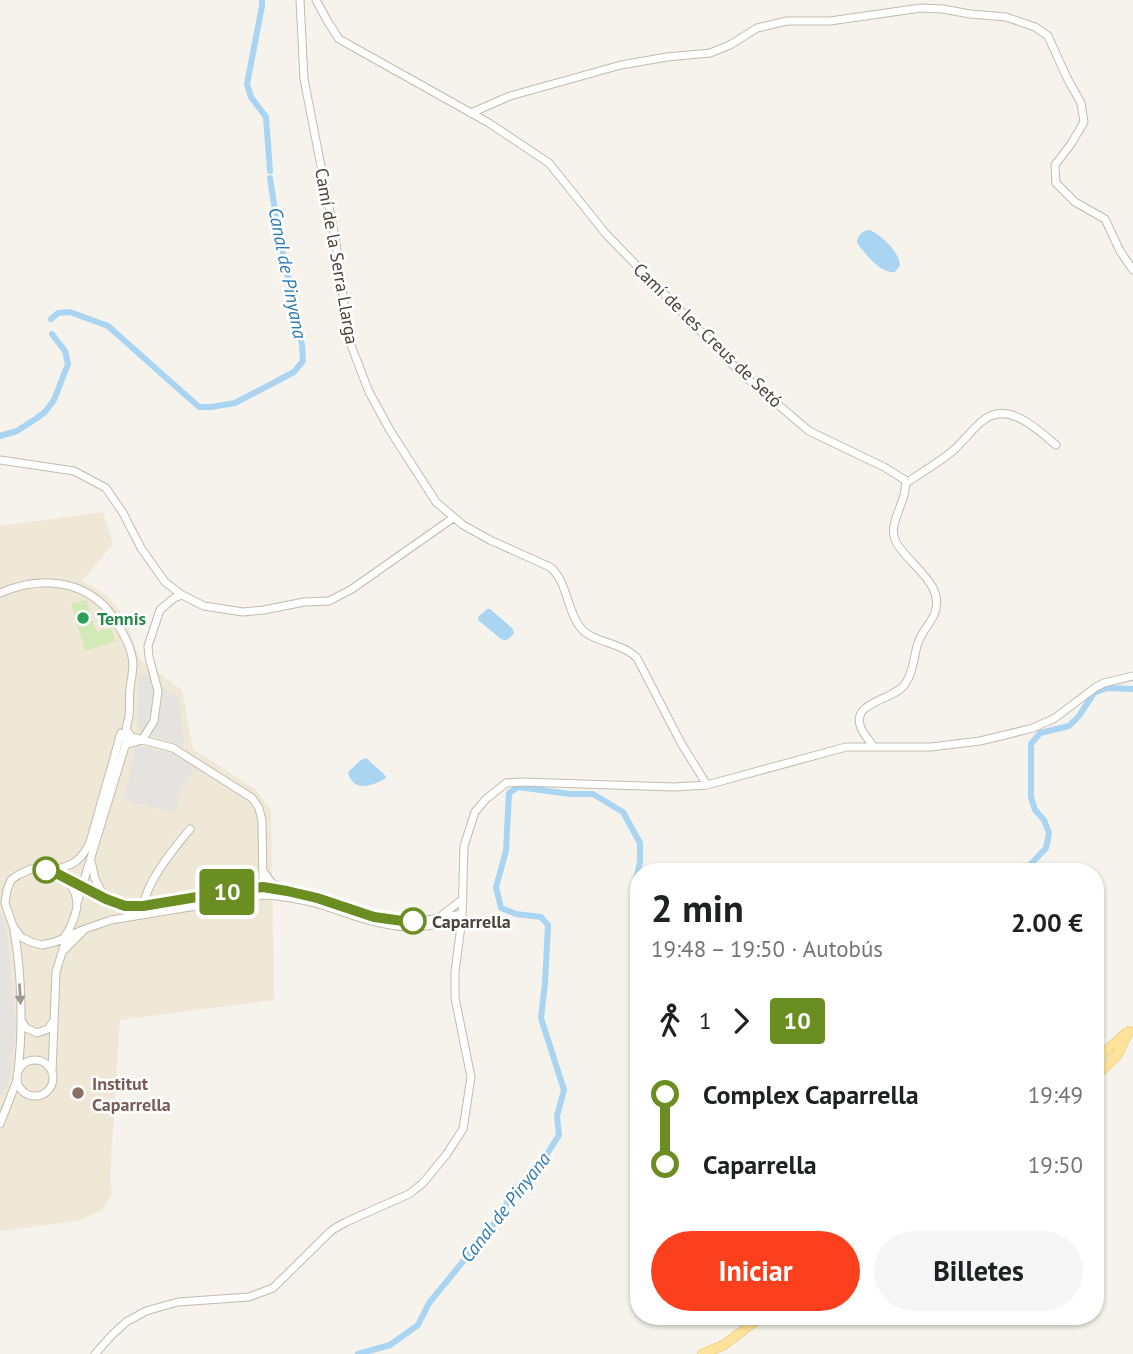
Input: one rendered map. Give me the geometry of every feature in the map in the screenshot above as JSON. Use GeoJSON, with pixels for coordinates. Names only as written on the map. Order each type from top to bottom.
{"type":"FeatureCollection","features":[{"type":"Feature","properties":{"kind":"main road"},"geometry":{"type":"LineString","coordinates":[[1104,1053],[1131,1029]]}},
{"type":"Feature","properties":{"kind":"main road"},"geometry":{"type":"LineString","coordinates":[[1104,1068],[1117,1056],[1131,1029]]}},
{"type":"Feature","properties":{"kind":"main road"},"geometry":{"type":"LineString","coordinates":[[717,1354],[724,1345],[750,1325]]}},
{"type":"Feature","properties":{"kind":"main road"},"geometry":{"type":"LineString","coordinates":[[702,1354],[724,1345]]}},
{"type":"Feature","properties":{"kind":"street","name":"Camí de la Serra Llarga"},"geometry":{"type":"LineString","coordinates":[[300,0],[304,79],[336,243],[349,340],[369,392],[436,502],[453,517],[490,540],[550,567],[561,582],[582,629],[626,649],[637,659],[681,743],[707,785]]}},
{"type":"Feature","properties":{"kind":"street","name":"Camí de les Creus de Setó"},"geometry":{"type":"LineString","coordinates":[[316,0],[327,22],[340,39],[489,123],[549,163],[606,234],[741,373],[810,431],[884,467],[906,483]]}},
{"type":"Feature","properties":{"kind":"street"},"geometry":{"type":"LineString","coordinates":[[471,114],[510,96],[621,65],[710,53],[730,45],[757,28],[787,21],[830,21],[921,8],[1006,17],[1035,27],[1048,36],[1081,103],[1084,122],[1055,164],[1056,183],[1075,202],[1105,219],[1120,251],[1133,270]]}},
{"type":"Feature","properties":{"kind":"street"},"geometry":{"type":"LineString","coordinates":[[873,746],[861,727],[863,709],[898,692],[906,683],[921,638],[937,607],[931,585],[894,537],[894,527],[907,489],[906,483],[953,450],[983,420],[998,414],[1015,415],[1031,423],[1056,445]]}},
{"type":"Feature","properties":{"kind":"street"},"geometry":{"type":"LineString","coordinates":[[0,460],[74,471],[106,488],[164,582],[204,606],[243,612],[304,602],[329,601],[352,589],[453,517]]}},
{"type":"Feature","properties":{"kind":"street"},"geometry":{"type":"LineString","coordinates":[[0,593],[18,585],[40,582],[62,583],[79,589],[99,600],[114,617],[130,648],[133,661],[126,731],[84,855],[74,864],[50,870],[31,869],[0,888]]}},
{"type":"Feature","properties":{"kind":"street"},"geometry":{"type":"LineString","coordinates":[[125,746],[142,740],[154,721],[158,691],[148,646],[160,610],[182,595]]}},
{"type":"Feature","properties":{"kind":"street"},"geometry":{"type":"LineString","coordinates":[[95,1354],[126,1322],[146,1311],[178,1302],[249,1297],[273,1288],[332,1230],[409,1194],[423,1183],[446,1155],[463,1129],[471,1077],[455,998],[455,972],[462,916],[464,846],[475,811],[506,783],[674,787],[707,785],[846,747],[913,747],[980,741],[1032,728],[1063,713],[1096,687],[1133,676]]}},
{"type":"Feature","properties":{"kind":"street"},"geometry":{"type":"LineString","coordinates":[[11,880],[2,900],[13,926],[17,947],[21,1019],[18,1075],[22,1090],[32,1096],[38,1096],[44,1094],[52,1085],[56,972],[125,746],[124,737],[131,727],[135,694],[132,679]]}},
{"type":"Feature","properties":{"kind":"street"},"geometry":{"type":"LineString","coordinates":[[131,727],[142,740]]}},
{"type":"Feature","properties":{"kind":"street"},"geometry":{"type":"LineString","coordinates":[[124,737],[173,748],[252,798],[259,808],[262,821],[263,887]]}},
{"type":"Feature","properties":{"kind":"street"},"geometry":{"type":"LineString","coordinates":[[143,906],[163,863],[190,829]]}},
{"type":"Feature","properties":{"kind":"street"},"geometry":{"type":"LineString","coordinates":[[91,859],[95,879],[106,899]]}},
{"type":"Feature","properties":{"kind":"street"},"geometry":{"type":"LineString","coordinates":[[50,870],[125,906],[143,906],[263,887],[317,898],[374,917],[403,921],[440,921],[460,931]]}},
{"type":"Feature","properties":{"kind":"street"},"geometry":{"type":"LineString","coordinates":[[245,889],[257,881],[263,870]]}},
{"type":"Feature","properties":{"kind":"street"},"geometry":{"type":"LineString","coordinates":[[263,870],[272,883],[287,891]]}},
{"type":"Feature","properties":{"kind":"street"},"geometry":{"type":"LineString","coordinates":[[67,879],[77,903]]}},
{"type":"Feature","properties":{"kind":"street"},"geometry":{"type":"LineString","coordinates":[[263,887],[278,896]]}},
{"type":"Feature","properties":{"kind":"street"},"geometry":{"type":"LineString","coordinates":[[246,898],[263,887]]}},
{"type":"Feature","properties":{"kind":"street"},"geometry":{"type":"LineString","coordinates":[[13,926],[21,937],[42,945],[111,920],[264,895],[318,904],[358,918],[411,928],[462,916]]}},
{"type":"Feature","properties":{"kind":"street"},"geometry":{"type":"LineString","coordinates":[[440,921],[463,899]]}},
{"type":"Feature","properties":{"kind":"street"},"geometry":{"type":"LineString","coordinates":[[64,951],[85,929]]}},
{"type":"Feature","properties":{"kind":"street"},"geometry":{"type":"LineString","coordinates":[[21,1019],[26,1028],[37,1033],[48,1029],[53,1021]]}},
{"type":"Feature","properties":{"kind":"street"},"geometry":{"type":"LineString","coordinates":[[0,1124],[25,1063],[36,1060],[46,1064],[52,1073]]}},
{"type":"Feature","properties":{"kind":"shaded area"},"geometry":{"type":"Polygon","coordinates":[[[103,512],[113,544],[82,581],[105,594],[125,617],[140,660],[182,690],[193,749],[255,789],[271,810],[274,1000],[120,1020],[110,1177],[112,1194],[102,1210],[81,1220],[0,1231],[0,526],[103,512]]]}},
{"type":"Feature","properties":{"kind":"shaded area"},"geometry":{"type":"Polygon","coordinates":[[[139,673],[147,675],[156,690],[153,714],[144,734],[137,724],[139,673]]]}},
{"type":"Feature","properties":{"kind":"shaded area"},"geometry":{"type":"Polygon","coordinates":[[[161,687],[178,697],[184,747],[151,735],[158,720],[161,687]]]}},
{"type":"Feature","properties":{"kind":"shaded area"},"geometry":{"type":"Polygon","coordinates":[[[141,746],[172,754],[194,767],[181,789],[175,813],[124,800],[135,748],[141,746]]]}},
{"type":"Feature","properties":{"kind":"shaded area"},"geometry":{"type":"Polygon","coordinates":[[[0,912],[7,936],[16,1026],[11,1070],[3,1097],[0,1096],[0,912]]]}},
{"type":"Feature","properties":{"kind":"green space"},"geometry":{"type":"Polygon","coordinates":[[[86,600],[96,632],[111,628],[115,641],[85,651],[71,604],[86,600]]]}},
{"type":"Feature","properties":{"kind":"water"},"geometry":{"type":"Polygon","coordinates":[[[870,230],[885,240],[897,255],[900,266],[895,272],[879,267],[857,243],[861,233],[870,230]]]}},
{"type":"Feature","properties":{"kind":"water"},"geometry":{"type":"Polygon","coordinates":[[[487,609],[512,628],[514,633],[508,639],[501,639],[478,620],[487,609]]]}},
{"type":"Feature","properties":{"kind":"water"},"geometry":{"type":"Polygon","coordinates":[[[366,758],[386,778],[363,786],[354,783],[348,772],[366,758]]]}},
{"type":"Feature","properties":{"kind":"waterway","name":"Canal de Pinyana"},"geometry":{"type":"LineString","coordinates":[[262,0],[247,84],[251,97],[266,117],[270,171]]}},
{"type":"Feature","properties":{"kind":"waterway","name":"Canal de Pinyana"},"geometry":{"type":"LineString","coordinates":[[51,319],[58,313],[70,312],[108,326],[199,407],[235,403],[294,372],[303,361],[302,345],[270,178]]}},
{"type":"Feature","properties":{"kind":"waterway","name":"Canal de Pinyana"},"geometry":{"type":"LineString","coordinates":[[0,436],[17,431],[37,418],[54,400],[68,364],[65,351],[52,334]]}},
{"type":"Feature","properties":{"kind":"waterway","name":"Canal de Pinyana"},"geometry":{"type":"LineString","coordinates":[[1032,863],[1046,848],[1049,833],[1044,820],[1035,810],[1031,797],[1031,744],[1040,733],[1069,726],[1094,693],[1107,688],[1133,689]]}},
{"type":"Feature","properties":{"kind":"waterway","name":"Canal de Pinyana"},"geometry":{"type":"LineString","coordinates":[[358,1354],[390,1345],[418,1325],[429,1303],[502,1214],[512,1191],[537,1170],[559,1135],[557,1116],[564,1090],[541,1018],[548,925],[541,917],[516,914],[501,908],[496,887],[506,851],[509,793],[518,787],[570,794],[593,794],[623,812],[640,843],[640,863]]}},
{"type":"Feature","properties":{"kind":"bus line","name":"10"},"geometry":{"type":"LineString","coordinates":[[46,870],[125,906],[143,906],[263,887],[317,898],[374,917],[413,921]]}},
{"type":"Feature","properties":{"kind":"place","name":"Tennis"},"geometry":{"type":"Point","coordinates":[83,618]}},
{"type":"Feature","properties":{"kind":"place","name":"Caparrella"},"geometry":{"type":"Point","coordinates":[413,921]}},
{"type":"Feature","properties":{"kind":"place","name":"Institut Caparrella"},"geometry":{"type":"Point","coordinates":[78,1093]}}]}
